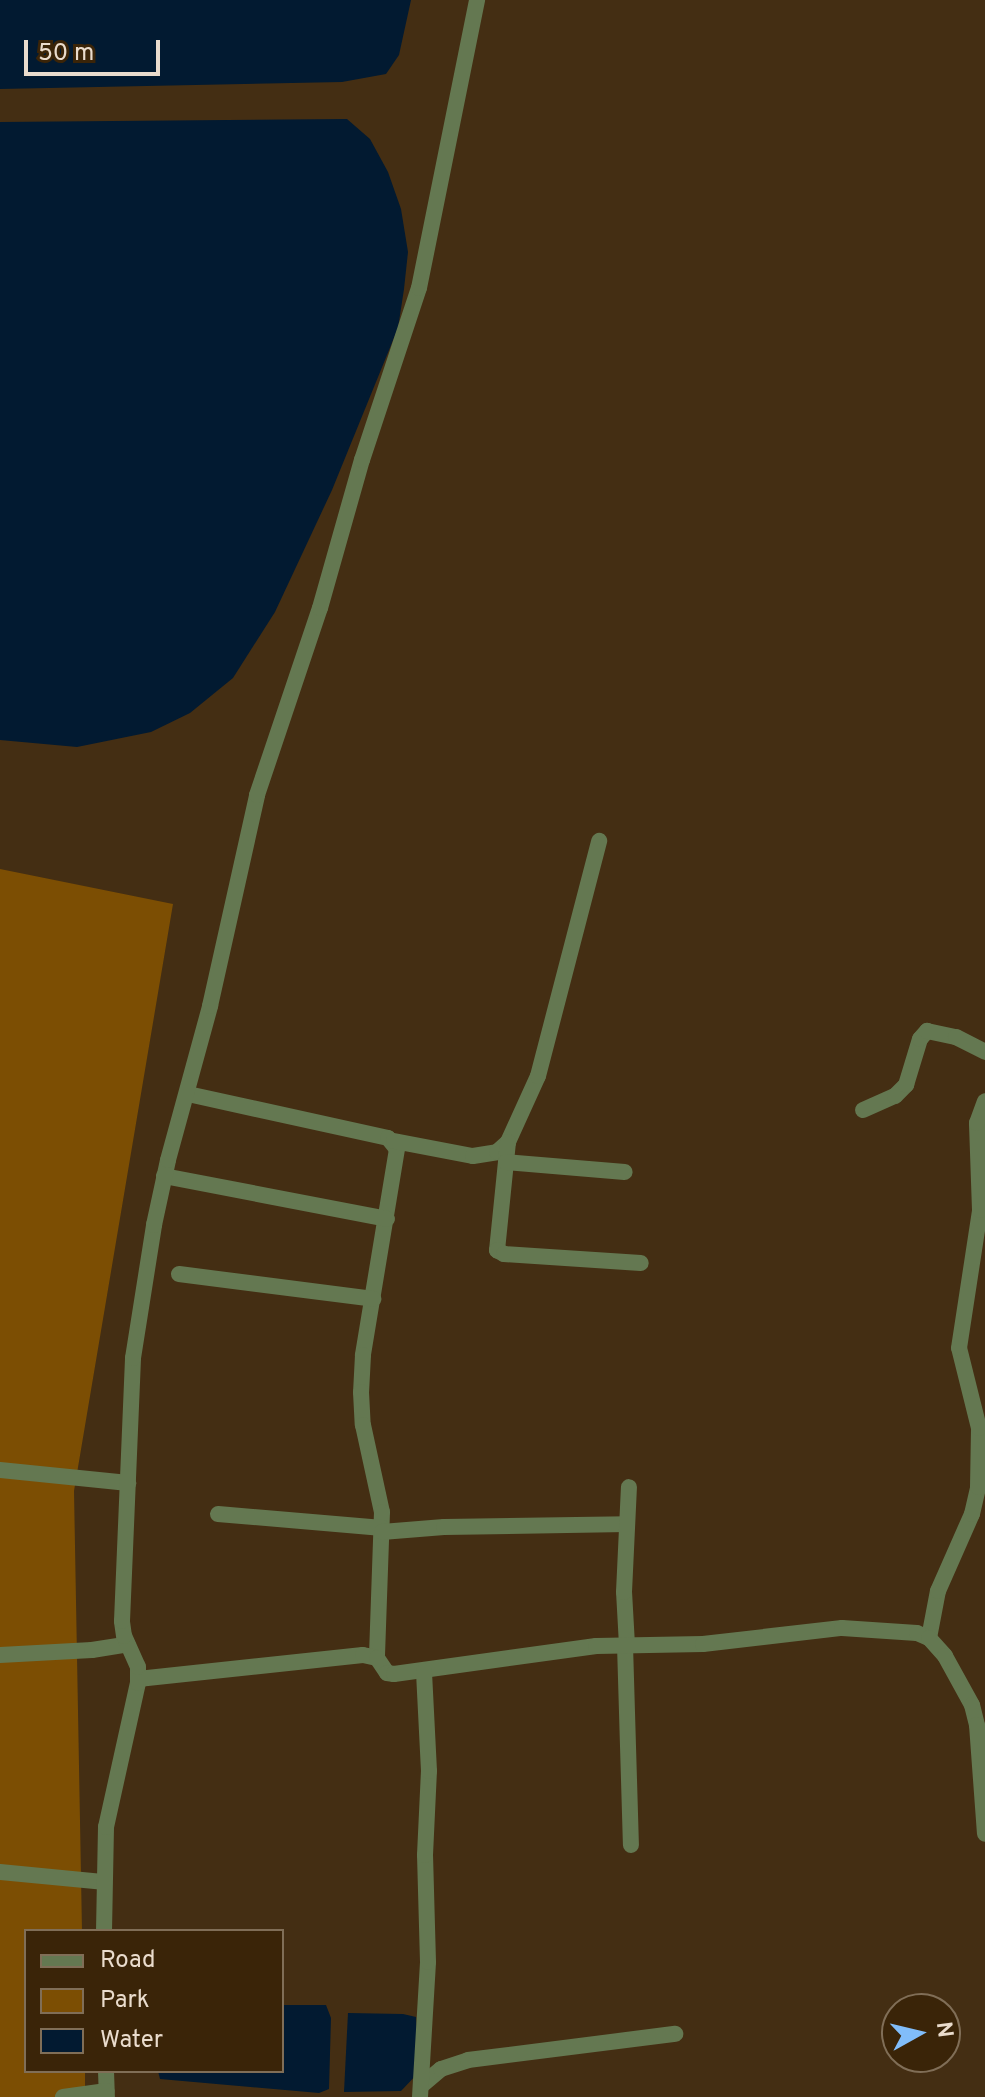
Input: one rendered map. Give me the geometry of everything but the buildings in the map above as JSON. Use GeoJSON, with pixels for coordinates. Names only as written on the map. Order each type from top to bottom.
{"type":"FeatureCollection","features":[{"type":"Feature","properties":{"kind":"street"},"geometry":{"type":"LineString","coordinates":[[104,1929],[106,1827],[138,1679],[138,1667],[122,1628],[133,1358],[164,1176],[188,1094],[257,795],[320,608],[362,460],[419,288],[477,0]]}},
{"type":"Feature","properties":{"kind":"street"},"geometry":{"type":"LineString","coordinates":[[599,841],[538,1076],[508,1142],[496,1243],[504,1254],[641,1263]]}},
{"type":"Feature","properties":{"kind":"street"},"geometry":{"type":"LineString","coordinates":[[863,1110],[895,1096],[906,1085],[920,1039],[927,1031],[956,1037],[985,1052]]}},
{"type":"Feature","properties":{"kind":"street"},"geometry":{"type":"LineString","coordinates":[[188,1094],[473,1156],[497,1152],[508,1142]]}},
{"type":"Feature","properties":{"kind":"street"},"geometry":{"type":"LineString","coordinates":[[929,1638],[938,1591],[972,1514],[983,1458],[979,1428],[959,1348],[980,1210],[977,1123],[985,1101]]}},
{"type":"Feature","properties":{"kind":"street"},"geometry":{"type":"LineString","coordinates":[[382,1665],[382,1530],[363,1425],[361,1392],[363,1355],[398,1158],[394,1141]]}},
{"type":"Feature","properties":{"kind":"street"},"geometry":{"type":"LineString","coordinates":[[506,1162],[625,1172]]}},
{"type":"Feature","properties":{"kind":"street"},"geometry":{"type":"LineString","coordinates":[[164,1176],[387,1219]]}},
{"type":"Feature","properties":{"kind":"street"},"geometry":{"type":"LineString","coordinates":[[179,1274],[373,1299]]}},
{"type":"Feature","properties":{"kind":"street"},"geometry":{"type":"LineString","coordinates":[[0,1470],[128,1483]]}},
{"type":"Feature","properties":{"kind":"street"},"geometry":{"type":"LineString","coordinates":[[629,1487],[625,1638],[631,1845]]}},
{"type":"Feature","properties":{"kind":"street"},"geometry":{"type":"LineString","coordinates":[[218,1514],[382,1530],[627,1524]]}},
{"type":"Feature","properties":{"kind":"street"},"geometry":{"type":"LineString","coordinates":[[138,1679],[363,1655],[382,1665],[424,1671],[596,1646],[625,1638],[752,1640],[842,1628],[917,1633],[929,1638],[945,1656],[972,1705],[977,1725],[985,1834]]}},
{"type":"Feature","properties":{"kind":"street"},"geometry":{"type":"LineString","coordinates":[[0,1655],[92,1650],[128,1644]]}},
{"type":"Feature","properties":{"kind":"street"},"geometry":{"type":"LineString","coordinates":[[421,2091],[428,1962],[425,1855],[429,1771],[424,1671]]}},
{"type":"Feature","properties":{"kind":"street"},"geometry":{"type":"LineString","coordinates":[[0,1872],[103,1882]]}},
{"type":"Feature","properties":{"kind":"street"},"geometry":{"type":"LineString","coordinates":[[421,2091],[441,2069],[468,2060],[675,2034]]}},
{"type":"Feature","properties":{"kind":"street"},"geometry":{"type":"LineString","coordinates":[[63,2097],[107,2094],[106,2073]]}},
{"type":"Feature","properties":{"kind":"green space"},"geometry":{"type":"Polygon","coordinates":[[[0,869],[173,904],[74,1491],[82,1929],[24,1929],[24,2073],[85,2073],[85,2097],[0,2097],[0,869]]]}},
{"type":"Feature","properties":{"kind":"water"},"geometry":{"type":"Polygon","coordinates":[[[0,0],[411,0],[399,55],[386,74],[342,82],[0,89],[0,0]]]}},
{"type":"Feature","properties":{"kind":"water"},"geometry":{"type":"Polygon","coordinates":[[[347,119],[370,139],[388,172],[401,209],[408,252],[404,289],[398,328],[332,490],[275,612],[233,678],[190,713],[151,732],[77,747],[0,740],[0,122],[347,119]]]}},
{"type":"Feature","properties":{"kind":"water"},"geometry":{"type":"Polygon","coordinates":[[[284,2005],[326,2005],[331,2018],[329,2089],[319,2093],[160,2079],[158,2073],[284,2073],[284,2005]]]}},
{"type":"Feature","properties":{"kind":"water"},"geometry":{"type":"Polygon","coordinates":[[[348,2013],[416,2017],[420,2071],[401,2091],[344,2092],[348,2013]]]}}]}
